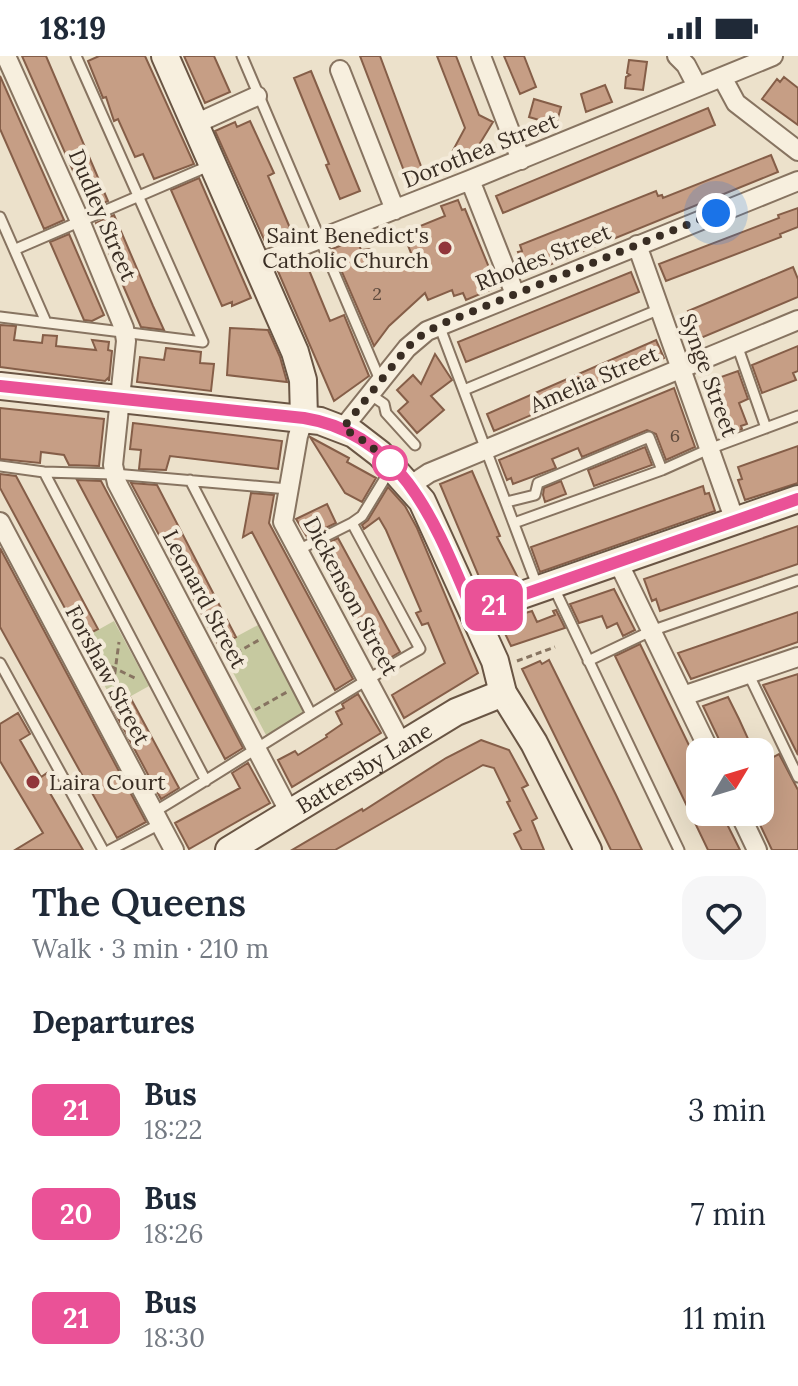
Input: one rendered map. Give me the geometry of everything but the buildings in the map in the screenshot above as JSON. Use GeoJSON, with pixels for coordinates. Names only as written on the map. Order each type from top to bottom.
{"type":"FeatureCollection","features":[{"type":"Feature","properties":{"kind":"street","name":"Dudley Street"},"geometry":{"type":"LineString","coordinates":[[6,56],[80,221],[126,334],[120,400]]}},
{"type":"Feature","properties":{"kind":"street"},"geometry":{"type":"LineString","coordinates":[[165,56],[300,366],[304,418]]}},
{"type":"Feature","properties":{"kind":"street"},"geometry":{"type":"LineString","coordinates":[[481,56],[521,160]]}},
{"type":"Feature","properties":{"kind":"street"},"geometry":{"type":"LineString","coordinates":[[677,56],[686,65],[697,86]]}},
{"type":"Feature","properties":{"kind":"street","name":"Dorothea Street"},"geometry":{"type":"LineString","coordinates":[[256,264],[521,160],[773,56]]}},
{"type":"Feature","properties":{"kind":"street"},"geometry":{"type":"LineString","coordinates":[[340,70],[395,210]]}},
{"type":"Feature","properties":{"kind":"street"},"geometry":{"type":"LineString","coordinates":[[722,77],[736,103],[798,151]]}},
{"type":"Feature","properties":{"kind":"street"},"geometry":{"type":"LineString","coordinates":[[195,124],[257,96]]}},
{"type":"Feature","properties":{"kind":"street"},"geometry":{"type":"LineString","coordinates":[[470,180],[515,294]]}},
{"type":"Feature","properties":{"kind":"street","name":"Rhodes Street"},"geometry":{"type":"LineString","coordinates":[[343,428],[417,338],[439,325],[798,181]]}},
{"type":"Feature","properties":{"kind":"street","name":"Synge Street"},"geometry":{"type":"LineString","coordinates":[[637,245],[735,521]]}},
{"type":"Feature","properties":{"kind":"street","name":"Amelia Street"},"geometry":{"type":"LineString","coordinates":[[411,485],[429,473],[798,320]]}},
{"type":"Feature","properties":{"kind":"street"},"geometry":{"type":"LineString","coordinates":[[0,386],[304,418],[343,428],[367,443],[411,485],[436,527],[495,661],[503,693],[534,743],[588,850]]}},
{"type":"Feature","properties":{"kind":"street"},"geometry":{"type":"LineString","coordinates":[[114,474],[120,400]]}},
{"type":"Feature","properties":{"kind":"street","name":"Dickenson Street"},"geometry":{"type":"LineString","coordinates":[[304,418],[283,522],[402,745]]}},
{"type":"Feature","properties":{"kind":"street","name":"Leonard Street"},"geometry":{"type":"LineString","coordinates":[[114,474],[290,813]]}},
{"type":"Feature","properties":{"kind":"street"},"geometry":{"type":"LineString","coordinates":[[473,612],[798,499]]}},
{"type":"Feature","properties":{"kind":"street","name":"Forshaw Street"},"geometry":{"type":"LineString","coordinates":[[0,522],[174,850]]}},
{"type":"Feature","properties":{"kind":"street"},"geometry":{"type":"LineString","coordinates":[[618,562],[703,738]]}},
{"type":"Feature","properties":{"kind":"street"},"geometry":{"type":"LineString","coordinates":[[683,696],[798,657]]}},
{"type":"Feature","properties":{"kind":"street","name":"Battersby Lane"},"geometry":{"type":"LineString","coordinates":[[229,850],[460,710],[503,693]]}},
{"type":"Feature","properties":{"kind":"street"},"geometry":{"type":"LineString","coordinates":[[746,826],[757,850]]}},
{"type":"Feature","properties":{"kind":"lane"},"geometry":{"type":"LineString","coordinates":[[0,317],[203,342],[76,56]]}},
{"type":"Feature","properties":{"kind":"lane"},"geometry":{"type":"LineString","coordinates":[[242,56],[318,238],[386,413],[415,445]]}},
{"type":"Feature","properties":{"kind":"lane"},"geometry":{"type":"LineString","coordinates":[[16,249],[213,164]]}},
{"type":"Feature","properties":{"kind":"lane"},"geometry":{"type":"LineString","coordinates":[[0,217],[46,322]]}},
{"type":"Feature","properties":{"kind":"lane"},"geometry":{"type":"LineString","coordinates":[[464,390],[660,309]]}},
{"type":"Feature","properties":{"kind":"lane"},"geometry":{"type":"LineString","coordinates":[[439,325],[514,523],[588,661],[679,850]]}},
{"type":"Feature","properties":{"kind":"lane"},"geometry":{"type":"LineString","coordinates":[[737,345],[766,428]]}},
{"type":"Feature","properties":{"kind":"lane"},"geometry":{"type":"LineString","coordinates":[[514,523],[662,470],[798,416]]}},
{"type":"Feature","properties":{"kind":"lane"},"geometry":{"type":"LineString","coordinates":[[507,502],[535,495],[538,483],[649,437],[662,470]]}},
{"type":"Feature","properties":{"kind":"lane"},"geometry":{"type":"LineString","coordinates":[[298,550],[362,516],[393,465]]}},
{"type":"Feature","properties":{"kind":"lane"},"geometry":{"type":"LineString","coordinates":[[0,466],[44,472],[114,474],[288,489]]}},
{"type":"Feature","properties":{"kind":"lane"},"geometry":{"type":"LineString","coordinates":[[44,472],[206,781]]}},
{"type":"Feature","properties":{"kind":"lane"},"geometry":{"type":"LineString","coordinates":[[190,480],[311,714]]}},
{"type":"Feature","properties":{"kind":"lane"},"geometry":{"type":"LineString","coordinates":[[110,850],[206,781],[420,649],[352,523]]}},
{"type":"Feature","properties":{"kind":"lane"},"geometry":{"type":"LineString","coordinates":[[588,661],[651,631],[798,580]]}},
{"type":"Feature","properties":{"kind":"lane"},"geometry":{"type":"LineString","coordinates":[[0,663],[103,850]]}},
{"type":"Feature","properties":{"kind":"lane"},"geometry":{"type":"LineString","coordinates":[[748,673],[798,777]]}},
{"type":"Feature","properties":{"kind":"path"},"geometry":{"type":"LineString","coordinates":[[107,724],[121,622]]}},
{"type":"Feature","properties":{"kind":"path"},"geometry":{"type":"LineString","coordinates":[[213,665],[270,634]]}},
{"type":"Feature","properties":{"kind":"path"},"geometry":{"type":"LineString","coordinates":[[64,645],[156,687]]}},
{"type":"Feature","properties":{"kind":"path"},"geometry":{"type":"LineString","coordinates":[[509,663],[555,647]]}},
{"type":"Feature","properties":{"kind":"path"},"geometry":{"type":"LineString","coordinates":[[242,718],[297,686]]}},
{"type":"Feature","properties":{"kind":"green space"},"geometry":{"type":"Polygon","coordinates":[[[114,621],[149,686],[115,705],[80,640],[114,621]]]}},
{"type":"Feature","properties":{"kind":"green space"},"geometry":{"type":"Polygon","coordinates":[[[258,625],[306,714],[266,735],[219,646],[258,625]]]}},
{"type":"Feature","properties":{"kind":"bus line","name":"21"},"geometry":{"type":"LineString","coordinates":[[0,386],[304,418],[343,428],[367,443],[411,485],[436,527],[473,612],[798,499]]}},
{"type":"Feature","properties":{"kind":"place","name":"Saint Benedict's Catholic Church"},"geometry":{"type":"Point","coordinates":[445,248]}},
{"type":"Feature","properties":{"kind":"place","name":"Laira Court"},"geometry":{"type":"Point","coordinates":[33,782]}},
{"type":"Feature","properties":{"kind":"route"},"geometry":{"type":"LineString","coordinates":[[390,463],[393,465],[343,428],[417,338],[439,325],[716,213]]}}]}
